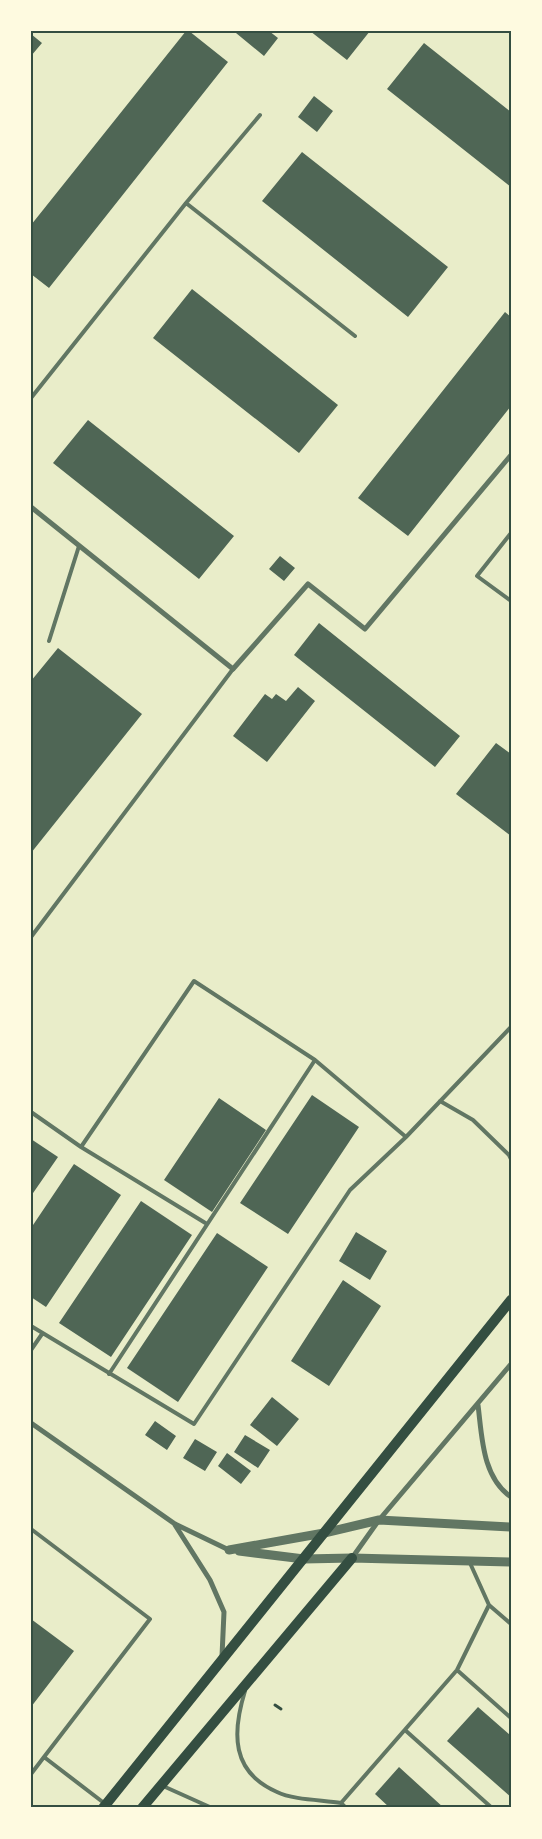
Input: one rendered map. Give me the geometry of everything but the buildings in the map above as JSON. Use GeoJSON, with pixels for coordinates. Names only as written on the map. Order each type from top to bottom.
{"type":"FeatureCollection","features":[{"type":"Feature","properties":{"kind":"main road"},"geometry":{"type":"LineString","coordinates":[[105,1806],[511,1300]]}},
{"type":"Feature","properties":{"kind":"main road"},"geometry":{"type":"LineString","coordinates":[[142,1808],[352,1558]]}},
{"type":"Feature","properties":{"kind":"street"},"geometry":{"type":"LineString","coordinates":[[31,508],[233,669],[308,584],[365,629],[511,455]]}},
{"type":"Feature","properties":{"kind":"street"},"geometry":{"type":"LineString","coordinates":[[352,1558],[379,1520],[511,1364]]}},
{"type":"Feature","properties":{"kind":"street"},"geometry":{"type":"LineString","coordinates":[[478,1405],[485,1460],[503,1491],[511,1497]]}},
{"type":"Feature","properties":{"kind":"street"},"geometry":{"type":"LineString","coordinates":[[31,1423],[175,1524],[229,1550],[304,1559],[352,1558],[511,1562]]}},
{"type":"Feature","properties":{"kind":"street"},"geometry":{"type":"LineString","coordinates":[[229,1550],[324,1533],[379,1520],[511,1527]]}},
{"type":"Feature","properties":{"kind":"street"},"geometry":{"type":"LineString","coordinates":[[175,1524],[210,1580],[224,1612],[222,1661]]}},
{"type":"Feature","properties":{"kind":"lane"},"geometry":{"type":"LineString","coordinates":[[31,398],[186,203],[260,115]]}},
{"type":"Feature","properties":{"kind":"lane"},"geometry":{"type":"LineString","coordinates":[[186,203],[355,336]]}},
{"type":"Feature","properties":{"kind":"lane"},"geometry":{"type":"LineString","coordinates":[[511,533],[477,576],[511,601]]}},
{"type":"Feature","properties":{"kind":"lane"},"geometry":{"type":"LineString","coordinates":[[49,640],[79,546]]}},
{"type":"Feature","properties":{"kind":"lane"},"geometry":{"type":"LineString","coordinates":[[31,937],[233,669]]}},
{"type":"Feature","properties":{"kind":"lane"},"geometry":{"type":"LineString","coordinates":[[81,1147],[194,981],[315,1060],[406,1136]]}},
{"type":"Feature","properties":{"kind":"lane"},"geometry":{"type":"LineString","coordinates":[[31,1326],[194,1424],[350,1190],[406,1136],[511,1027]]}},
{"type":"Feature","properties":{"kind":"lane"},"geometry":{"type":"LineString","coordinates":[[109,1374],[315,1060]]}},
{"type":"Feature","properties":{"kind":"lane"},"geometry":{"type":"LineString","coordinates":[[440,1101],[473,1120],[510,1155],[511,1160]]}},
{"type":"Feature","properties":{"kind":"lane"},"geometry":{"type":"LineString","coordinates":[[31,1112],[81,1147],[207,1224]]}},
{"type":"Feature","properties":{"kind":"lane"},"geometry":{"type":"LineString","coordinates":[[31,1350],[42,1334]]}},
{"type":"Feature","properties":{"kind":"lane"},"geometry":{"type":"LineString","coordinates":[[31,1529],[150,1620],[31,1774]]}},
{"type":"Feature","properties":{"kind":"lane"},"geometry":{"type":"LineString","coordinates":[[469,1560],[489,1605],[511,1624]]}},
{"type":"Feature","properties":{"kind":"lane"},"geometry":{"type":"LineString","coordinates":[[341,1804],[457,1670],[489,1605]]}},
{"type":"Feature","properties":{"kind":"lane"},"geometry":{"type":"LineString","coordinates":[[457,1670],[511,1718]]}},
{"type":"Feature","properties":{"kind":"lane"},"geometry":{"type":"LineString","coordinates":[[248,1682],[237,1717],[238,1752],[242,1762],[258,1782],[278,1793],[341,1804],[346,1808]]}},
{"type":"Feature","properties":{"kind":"lane"},"geometry":{"type":"LineString","coordinates":[[405,1730],[492,1808]]}},
{"type":"Feature","properties":{"kind":"lane"},"geometry":{"type":"LineString","coordinates":[[44,1757],[105,1806]]}},
{"type":"Feature","properties":{"kind":"lane"},"geometry":{"type":"LineString","coordinates":[[161,1785],[212,1808]]}},
{"type":"Feature","properties":{"kind":"path"},"geometry":{"type":"LineString","coordinates":[[275,1705],[281,1709]]}}]}
